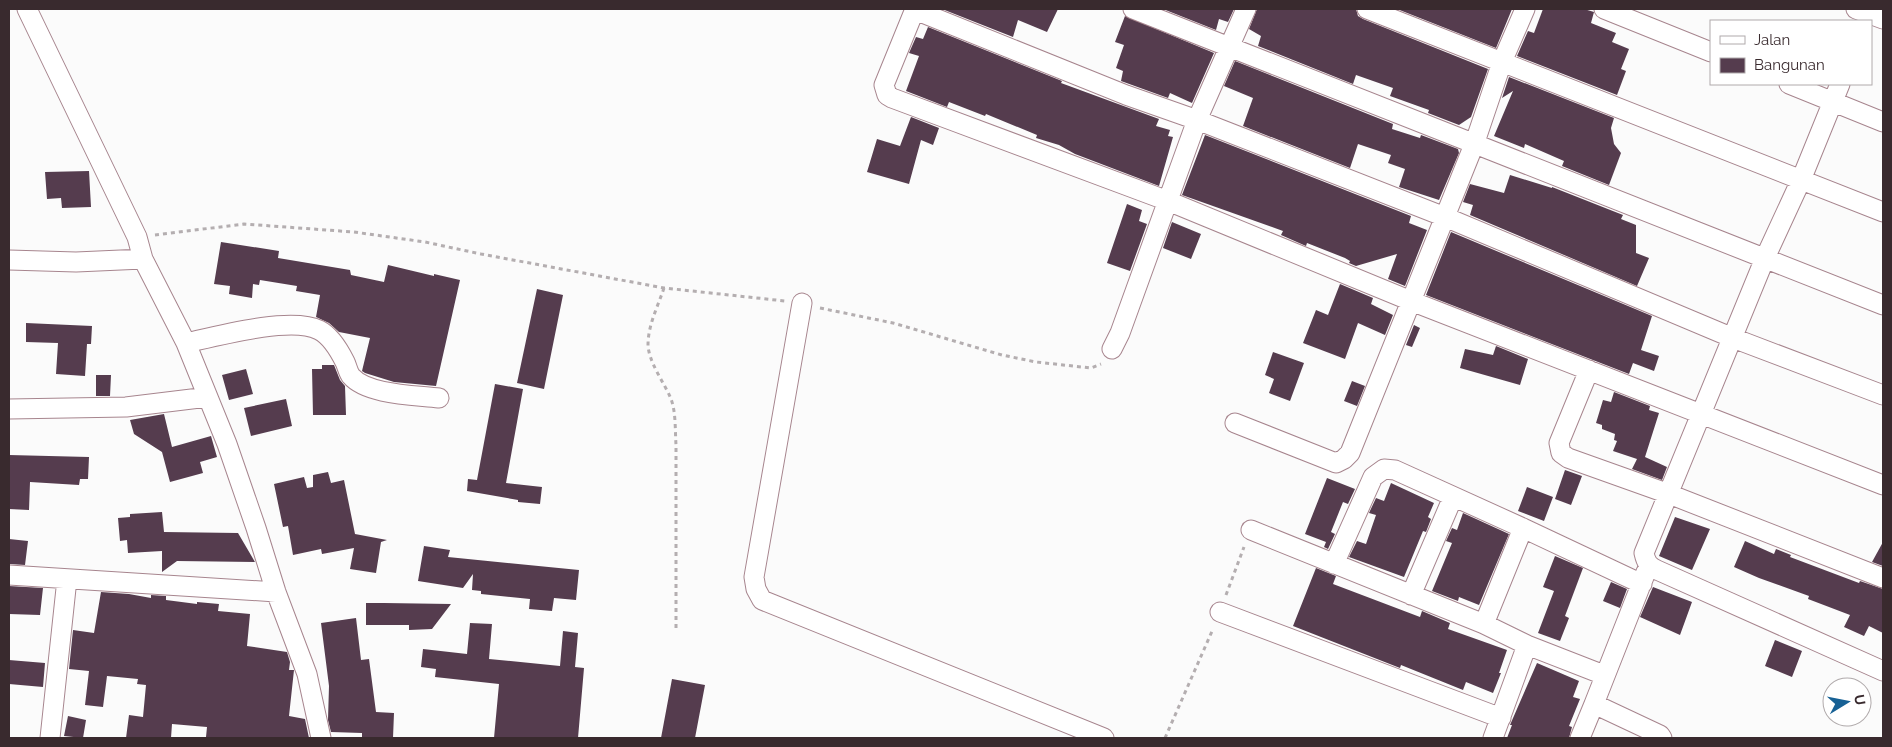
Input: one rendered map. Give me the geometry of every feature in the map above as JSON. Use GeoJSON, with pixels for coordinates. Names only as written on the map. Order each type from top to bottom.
{"type":"FeatureCollection","features":[{"type":"Feature","properties":{"kind":"street"},"geometry":{"type":"LineString","coordinates":[[27,9],[138,237],[143,259],[186,343],[227,444],[276,592],[307,674],[321,738]]}},
{"type":"Feature","properties":{"kind":"street"},"geometry":{"type":"LineString","coordinates":[[1883,395],[1733,338],[1445,217],[1197,120],[1107,88],[915,9],[884,84],[888,96],[1168,201],[1411,301],[1883,485]]}},
{"type":"Feature","properties":{"kind":"street"},"geometry":{"type":"LineString","coordinates":[[1133,9],[1475,142],[1883,305]]}},
{"type":"Feature","properties":{"kind":"street"},"geometry":{"type":"LineString","coordinates":[[1108,356],[1120,333],[1197,120],[1246,9]]}},
{"type":"Feature","properties":{"kind":"street"},"geometry":{"type":"LineString","coordinates":[[1367,9],[1883,212]]}},
{"type":"Feature","properties":{"kind":"street"},"geometry":{"type":"LineString","coordinates":[[1235,424],[1336,463],[1344,460],[1350,453],[1475,142],[1502,62],[1525,9]]}},
{"type":"Feature","properties":{"kind":"street"},"geometry":{"type":"LineString","coordinates":[[1604,9],[1710,52]]}},
{"type":"Feature","properties":{"kind":"street"},"geometry":{"type":"LineString","coordinates":[[1791,85],[1883,122]]}},
{"type":"Feature","properties":{"kind":"street"},"geometry":{"type":"LineString","coordinates":[[1840,85],[1801,180],[1765,258],[1669,494],[1644,548],[1645,561],[1649,566],[1883,672]]}},
{"type":"Feature","properties":{"kind":"street"},"geometry":{"type":"LineString","coordinates":[[9,260],[76,262],[143,259]]}},
{"type":"Feature","properties":{"kind":"street"},"geometry":{"type":"LineString","coordinates":[[802,303],[754,577],[756,589],[762,600],[1104,738]]}},
{"type":"Feature","properties":{"kind":"street"},"geometry":{"type":"LineString","coordinates":[[186,343],[253,328],[303,326],[319,330],[334,342],[351,375],[362,384],[383,391],[439,398]]}},
{"type":"Feature","properties":{"kind":"street"},"geometry":{"type":"LineString","coordinates":[[1589,370],[1559,443],[1561,453],[1568,458],[1669,494],[1883,578]]}},
{"type":"Feature","properties":{"kind":"street"},"geometry":{"type":"LineString","coordinates":[[9,409],[126,407],[208,397]]}},
{"type":"Feature","properties":{"kind":"street"},"geometry":{"type":"LineString","coordinates":[[1334,564],[1374,477],[1384,469],[1395,470],[1642,584]]}},
{"type":"Feature","properties":{"kind":"street"},"geometry":{"type":"LineString","coordinates":[[1411,595],[1453,497]]}},
{"type":"Feature","properties":{"kind":"street"},"geometry":{"type":"LineString","coordinates":[[1484,624],[1523,528]]}},
{"type":"Feature","properties":{"kind":"street"},"geometry":{"type":"LineString","coordinates":[[1251,530],[1484,624],[1527,646],[1604,675]]}},
{"type":"Feature","properties":{"kind":"street"},"geometry":{"type":"LineString","coordinates":[[1580,738],[1649,566]]}},
{"type":"Feature","properties":{"kind":"street"},"geometry":{"type":"LineString","coordinates":[[9,575],[276,592]]}},
{"type":"Feature","properties":{"kind":"street"},"geometry":{"type":"LineString","coordinates":[[50,738],[67,579]]}},
{"type":"Feature","properties":{"kind":"street"},"geometry":{"type":"LineString","coordinates":[[1220,612],[1501,718]]}},
{"type":"Feature","properties":{"kind":"street"},"geometry":{"type":"LineString","coordinates":[[1492,738],[1527,646]]}},
{"type":"Feature","properties":{"kind":"street"},"geometry":{"type":"LineString","coordinates":[[1594,704],[1660,735],[1662,738]]}},
{"type":"Feature","properties":{"kind":"path"},"geometry":{"type":"LineString","coordinates":[[138,237],[244,224],[354,232],[425,242],[664,288],[802,303],[893,323],[1002,355],[1036,362],[1091,368],[1108,356]]}},
{"type":"Feature","properties":{"kind":"path"},"geometry":{"type":"LineString","coordinates":[[664,288],[650,330],[648,346],[656,369],[672,400],[674,418],[676,445],[676,629]]}},
{"type":"Feature","properties":{"kind":"path"},"geometry":{"type":"LineString","coordinates":[[1166,738],[1220,612],[1251,530]]}},
{"type":"Feature","properties":{"kind":"building"},"geometry":{"type":"Polygon","coordinates":[[[942,9],[1058,9],[1047,32],[1018,20],[1013,37],[942,9]]]}},
{"type":"Feature","properties":{"kind":"building"},"geometry":{"type":"Polygon","coordinates":[[[1163,9],[1234,9],[1228,22],[1219,19],[1216,30],[1163,9]]]}},
{"type":"Feature","properties":{"kind":"building"},"geometry":{"type":"Polygon","coordinates":[[[1257,9],[1356,9],[1358,16],[1363,19],[1488,69],[1471,117],[1459,125],[1428,113],[1429,110],[1390,96],[1393,88],[1356,75],[1353,84],[1258,46],[1261,36],[1249,29],[1257,9]]]}},
{"type":"Feature","properties":{"kind":"building"},"geometry":{"type":"Polygon","coordinates":[[[1397,9],[1512,9],[1496,48],[1397,9]]]}},
{"type":"Feature","properties":{"kind":"building"},"geometry":{"type":"Polygon","coordinates":[[[1543,9],[1584,9],[1594,12],[1591,23],[1616,33],[1612,42],[1629,49],[1621,69],[1626,71],[1617,95],[1517,56],[1528,31],[1534,33],[1543,9]]]}},
{"type":"Feature","properties":{"kind":"building"},"geometry":{"type":"Polygon","coordinates":[[[1125,16],[1214,53],[1192,103],[1170,93],[1168,98],[1121,81],[1123,71],[1116,68],[1124,45],[1115,42],[1125,16]]]}},
{"type":"Feature","properties":{"kind":"building"},"geometry":{"type":"Polygon","coordinates":[[[928,27],[1062,81],[1061,83],[1159,119],[1156,126],[1170,130],[1168,136],[1173,137],[1159,186],[1075,154],[1059,145],[1036,138],[1037,135],[986,114],[985,116],[949,102],[947,107],[906,91],[919,56],[909,53],[916,37],[923,39],[928,27]]]}},
{"type":"Feature","properties":{"kind":"building"},"geometry":{"type":"Polygon","coordinates":[[[1235,61],[1393,124],[1392,129],[1420,138],[1421,135],[1458,149],[1459,153],[1439,200],[1399,187],[1405,169],[1388,163],[1391,155],[1358,144],[1350,168],[1243,126],[1253,98],[1224,86],[1235,61]]]}},
{"type":"Feature","properties":{"kind":"building"},"geometry":{"type":"Polygon","coordinates":[[[1509,77],[1614,118],[1611,128],[1614,144],[1621,153],[1609,185],[1562,166],[1564,161],[1525,144],[1524,148],[1494,136],[1513,91],[1502,98],[1509,77]]]}},
{"type":"Feature","properties":{"kind":"building"},"geometry":{"type":"Polygon","coordinates":[[[911,117],[939,128],[933,145],[921,140],[909,184],[867,172],[877,139],[900,146],[911,117]]]}},
{"type":"Feature","properties":{"kind":"building"},"geometry":{"type":"Polygon","coordinates":[[[1205,135],[1411,216],[1409,223],[1427,230],[1405,286],[1388,279],[1397,254],[1356,266],[1349,263],[1350,261],[1345,258],[1307,243],[1306,246],[1281,235],[1283,231],[1182,195],[1205,135]]]}},
{"type":"Feature","properties":{"kind":"building"},"geometry":{"type":"Polygon","coordinates":[[[89,171],[91,207],[62,208],[61,198],[47,199],[45,172],[89,171]]]}},
{"type":"Feature","properties":{"kind":"building"},"geometry":{"type":"Polygon","coordinates":[[[1510,175],[1552,187],[1623,215],[1621,219],[1636,225],[1636,253],[1649,258],[1637,286],[1470,215],[1473,205],[1463,202],[1470,184],[1504,193],[1510,175]]]}},
{"type":"Feature","properties":{"kind":"building"},"geometry":{"type":"Polygon","coordinates":[[[1127,204],[1142,210],[1139,221],[1147,224],[1130,271],[1107,263],[1127,204]]]}},
{"type":"Feature","properties":{"kind":"building"},"geometry":{"type":"Polygon","coordinates":[[[1172,222],[1201,234],[1191,259],[1163,248],[1172,222]]]}},
{"type":"Feature","properties":{"kind":"building"},"geometry":{"type":"Polygon","coordinates":[[[1451,232],[1652,316],[1641,350],[1659,356],[1654,371],[1633,363],[1629,374],[1426,295],[1451,232]]]}},
{"type":"Feature","properties":{"kind":"building"},"geometry":{"type":"Polygon","coordinates":[[[221,242],[279,251],[278,258],[350,270],[351,275],[384,282],[388,265],[460,280],[436,386],[394,382],[362,371],[370,338],[339,332],[329,323],[316,317],[320,295],[296,291],[297,286],[260,280],[259,285],[253,284],[252,298],[229,294],[230,286],[214,284],[221,242]]]}},
{"type":"Feature","properties":{"kind":"building"},"geometry":{"type":"Polygon","coordinates":[[[1340,284],[1373,298],[1371,304],[1393,315],[1385,335],[1358,323],[1345,359],[1303,343],[1316,310],[1328,315],[1340,284]]]}},
{"type":"Feature","properties":{"kind":"building"},"geometry":{"type":"Polygon","coordinates":[[[537,289],[563,295],[544,389],[517,383],[537,289]]]}},
{"type":"Feature","properties":{"kind":"building"},"geometry":{"type":"Polygon","coordinates":[[[26,323],[92,326],[91,344],[87,344],[85,376],[56,374],[58,343],[26,342],[26,323]]]}},
{"type":"Feature","properties":{"kind":"building"},"geometry":{"type":"Polygon","coordinates":[[[1414,325],[1420,328],[1412,347],[1406,345],[1414,325]]]}},
{"type":"Feature","properties":{"kind":"building"},"geometry":{"type":"Polygon","coordinates":[[[1496,346],[1528,359],[1520,385],[1460,368],[1465,349],[1493,355],[1496,346]]]}},
{"type":"Feature","properties":{"kind":"building"},"geometry":{"type":"Polygon","coordinates":[[[1273,352],[1304,363],[1290,401],[1269,393],[1274,379],[1265,375],[1273,352]]]}},
{"type":"Feature","properties":{"kind":"building"},"geometry":{"type":"Polygon","coordinates":[[[322,365],[334,365],[340,380],[345,386],[346,415],[313,415],[312,369],[322,369],[322,365]]]}},
{"type":"Feature","properties":{"kind":"building"},"geometry":{"type":"Polygon","coordinates":[[[246,369],[253,394],[229,400],[222,375],[246,369]]]}},
{"type":"Feature","properties":{"kind":"building"},"geometry":{"type":"Polygon","coordinates":[[[96,375],[111,375],[110,396],[96,396],[96,375]]]}},
{"type":"Feature","properties":{"kind":"building"},"geometry":{"type":"Polygon","coordinates":[[[1352,381],[1365,386],[1357,406],[1344,401],[1352,381]]]}},
{"type":"Feature","properties":{"kind":"building"},"geometry":{"type":"Polygon","coordinates":[[[495,384],[523,389],[506,483],[542,487],[540,504],[518,502],[518,500],[467,491],[468,479],[477,480],[495,384]]]}},
{"type":"Feature","properties":{"kind":"building"},"geometry":{"type":"Polygon","coordinates":[[[1614,392],[1650,406],[1649,410],[1659,413],[1645,457],[1667,467],[1662,480],[1632,469],[1637,459],[1613,451],[1617,441],[1614,440],[1615,434],[1602,429],[1602,425],[1596,423],[1603,400],[1611,402],[1614,392]]]}},
{"type":"Feature","properties":{"kind":"building"},"geometry":{"type":"Polygon","coordinates":[[[286,399],[292,426],[251,436],[244,408],[286,399]]]}},
{"type":"Feature","properties":{"kind":"building"},"geometry":{"type":"Polygon","coordinates":[[[164,414],[172,447],[211,436],[217,457],[200,462],[203,473],[170,482],[162,452],[134,434],[130,420],[164,414]]]}},
{"type":"Feature","properties":{"kind":"building"},"geometry":{"type":"Polygon","coordinates":[[[9,455],[89,457],[88,479],[80,479],[79,485],[30,482],[29,510],[9,509],[9,455]]]}},
{"type":"Feature","properties":{"kind":"building"},"geometry":{"type":"Polygon","coordinates":[[[1565,470],[1582,476],[1571,505],[1555,499],[1565,470]]]}},
{"type":"Feature","properties":{"kind":"building"},"geometry":{"type":"Polygon","coordinates":[[[328,472],[331,483],[344,480],[355,534],[387,540],[381,542],[376,573],[350,569],[354,548],[322,554],[321,549],[293,555],[288,526],[283,527],[274,484],[304,477],[307,488],[313,487],[313,475],[328,472]]]}},
{"type":"Feature","properties":{"kind":"building"},"geometry":{"type":"Polygon","coordinates":[[[1327,478],[1355,489],[1348,504],[1343,502],[1331,532],[1335,534],[1328,549],[1324,547],[1326,542],[1305,534],[1327,478]]]}},
{"type":"Feature","properties":{"kind":"building"},"geometry":{"type":"Polygon","coordinates":[[[1391,483],[1434,503],[1428,517],[1431,519],[1426,532],[1423,531],[1404,577],[1349,557],[1357,541],[1366,544],[1376,515],[1369,513],[1376,498],[1384,501],[1391,483]]]}},
{"type":"Feature","properties":{"kind":"building"},"geometry":{"type":"Polygon","coordinates":[[[1527,487],[1553,497],[1544,521],[1518,511],[1527,487]]]}},
{"type":"Feature","properties":{"kind":"building"},"geometry":{"type":"Polygon","coordinates":[[[162,512],[164,532],[238,533],[255,562],[177,561],[162,572],[162,551],[128,553],[127,540],[120,541],[118,518],[130,517],[130,514],[162,512]]]}},
{"type":"Feature","properties":{"kind":"building"},"geometry":{"type":"Polygon","coordinates":[[[1463,513],[1509,534],[1479,605],[1459,597],[1458,601],[1432,591],[1452,543],[1446,541],[1452,528],[1457,530],[1463,513]]]}},
{"type":"Feature","properties":{"kind":"building"},"geometry":{"type":"Polygon","coordinates":[[[1675,517],[1710,529],[1692,570],[1659,556],[1675,517]]]}},
{"type":"Feature","properties":{"kind":"building"},"geometry":{"type":"Polygon","coordinates":[[[9,539],[28,541],[25,565],[9,564],[9,539]]]}},
{"type":"Feature","properties":{"kind":"building"},"geometry":{"type":"Polygon","coordinates":[[[1745,541],[1774,554],[1776,549],[1791,555],[1790,557],[1859,583],[1860,581],[1883,589],[1883,633],[1869,626],[1864,636],[1844,627],[1850,615],[1808,599],[1809,596],[1734,567],[1745,541]]]}},
{"type":"Feature","properties":{"kind":"building"},"geometry":{"type":"Polygon","coordinates":[[[1883,542],[1883,566],[1872,562],[1883,542]]]}},
{"type":"Feature","properties":{"kind":"building"},"geometry":{"type":"Polygon","coordinates":[[[424,546],[450,550],[448,557],[579,570],[576,600],[554,598],[552,611],[529,609],[530,599],[481,594],[481,591],[472,590],[473,574],[463,588],[418,581],[424,546]]]}},
{"type":"Feature","properties":{"kind":"building"},"geometry":{"type":"Polygon","coordinates":[[[1555,556],[1583,568],[1565,616],[1569,618],[1560,641],[1538,633],[1554,591],[1543,587],[1555,556]]]}},
{"type":"Feature","properties":{"kind":"building"},"geometry":{"type":"Polygon","coordinates":[[[1316,568],[1336,576],[1333,584],[1420,617],[1422,611],[1450,623],[1448,629],[1507,650],[1493,693],[1466,682],[1463,690],[1401,665],[1400,668],[1293,626],[1316,568]]]}},
{"type":"Feature","properties":{"kind":"building"},"geometry":{"type":"Polygon","coordinates":[[[1611,582],[1627,589],[1620,608],[1603,601],[1611,582]]]}},
{"type":"Feature","properties":{"kind":"building"},"geometry":{"type":"Polygon","coordinates":[[[9,586],[43,588],[40,615],[9,614],[9,586]]]}},
{"type":"Feature","properties":{"kind":"building"},"geometry":{"type":"Polygon","coordinates":[[[1653,587],[1692,602],[1680,635],[1640,617],[1653,587]]]}},
{"type":"Feature","properties":{"kind":"building"},"geometry":{"type":"Polygon","coordinates":[[[101,592],[151,598],[151,595],[166,596],[166,600],[197,604],[197,602],[219,604],[218,611],[250,614],[247,646],[287,652],[290,662],[289,670],[294,670],[289,716],[305,719],[309,738],[215,738],[206,737],[207,727],[172,724],[171,738],[126,738],[129,715],[143,717],[146,685],[137,684],[138,679],[107,676],[103,707],[85,705],[89,671],[69,669],[73,630],[94,633],[101,592]]]}},
{"type":"Feature","properties":{"kind":"building"},"geometry":{"type":"Polygon","coordinates":[[[366,603],[451,604],[432,629],[409,630],[409,625],[366,625],[366,603]]]}},
{"type":"Feature","properties":{"kind":"building"},"geometry":{"type":"Polygon","coordinates":[[[356,618],[361,660],[369,659],[376,712],[394,713],[393,738],[362,738],[362,733],[331,732],[328,720],[329,686],[321,623],[356,618]]]}},
{"type":"Feature","properties":{"kind":"building"},"geometry":{"type":"Polygon","coordinates":[[[470,623],[492,624],[489,659],[560,666],[563,631],[578,633],[575,667],[584,668],[578,738],[494,738],[499,684],[435,677],[436,669],[421,667],[423,649],[467,654],[470,623]]]}},
{"type":"Feature","properties":{"kind":"building"},"geometry":{"type":"Polygon","coordinates":[[[1775,640],[1802,651],[1792,677],[1765,666],[1775,640]]]}},
{"type":"Feature","properties":{"kind":"building"},"geometry":{"type":"Polygon","coordinates":[[[9,660],[45,663],[43,687],[9,684],[9,660]]]}},
{"type":"Feature","properties":{"kind":"building"},"geometry":{"type":"Polygon","coordinates":[[[1537,663],[1579,681],[1573,697],[1580,699],[1569,726],[1572,727],[1569,738],[1507,738],[1512,725],[1510,725],[1537,663]]]}},
{"type":"Feature","properties":{"kind":"building"},"geometry":{"type":"Polygon","coordinates":[[[672,679],[705,685],[695,738],[661,738],[672,679]]]}},
{"type":"Feature","properties":{"kind":"building"},"geometry":{"type":"Polygon","coordinates":[[[68,716],[86,720],[83,738],[64,736],[68,716]]]}}]}
